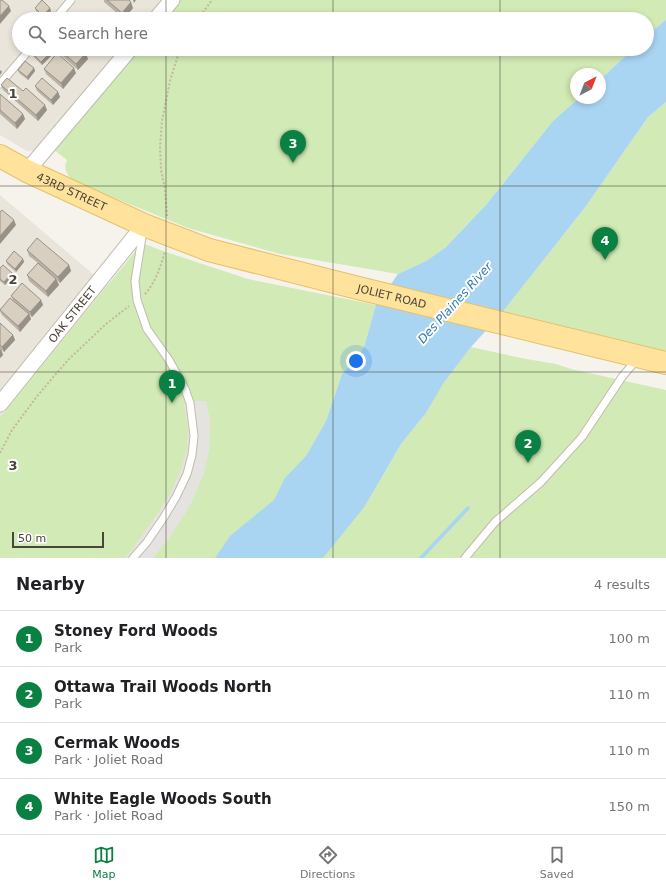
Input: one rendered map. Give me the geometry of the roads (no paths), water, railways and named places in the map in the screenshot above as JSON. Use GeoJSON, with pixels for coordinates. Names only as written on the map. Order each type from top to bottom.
{"type":"FeatureCollection","features":[{"type":"Feature","properties":{"kind":"main road","name":"43RD STREET"},"geometry":{"type":"LineString","coordinates":[[0,156],[27,171],[144,225]]}},
{"type":"Feature","properties":{"kind":"main road","name":"JOLIET ROAD"},"geometry":{"type":"LineString","coordinates":[[144,225],[209,250],[666,363]]}},
{"type":"Feature","properties":{"kind":"street"},"geometry":{"type":"LineString","coordinates":[[162,12],[172,0]]}},
{"type":"Feature","properties":{"kind":"street"},"geometry":{"type":"LineString","coordinates":[[27,171],[124,56]]}},
{"type":"Feature","properties":{"kind":"street","name":"OAK STREET"},"geometry":{"type":"LineString","coordinates":[[0,404],[144,225]]}},
{"type":"Feature","properties":{"kind":"lane"},"geometry":{"type":"LineString","coordinates":[[61,12],[71,0]]}},
{"type":"Feature","properties":{"kind":"lane"},"geometry":{"type":"LineString","coordinates":[[0,84],[24,56]]}},
{"type":"Feature","properties":{"kind":"lane"},"geometry":{"type":"LineString","coordinates":[[133,558],[147,542],[176,497],[190,462],[194,436],[190,403],[185,389],[169,360],[147,329],[137,300],[135,280],[144,225]]}},
{"type":"Feature","properties":{"kind":"lane"},"geometry":{"type":"LineString","coordinates":[[465,558],[495,522],[542,482],[582,437],[622,377],[640,356]]}},
{"type":"Feature","properties":{"kind":"water","name":"Des Plaines River"},"geometry":{"type":"Polygon","coordinates":[[[666,20],[666,102],[648,117],[586,206],[501,314],[471,347],[444,382],[426,413],[401,444],[365,506],[323,558],[215,558],[230,536],[274,500],[285,478],[306,456],[326,421],[342,374],[364,347],[376,305],[398,274],[426,261],[445,248],[486,205],[553,121],[572,104],[606,104],[606,74],[626,56],[654,56],[654,29],[666,20]]]}},
{"type":"Feature","properties":{"kind":"waterway"},"geometry":{"type":"LineString","coordinates":[[421,558],[468,508]]}},
{"type":"Feature","properties":{"kind":"place","name":"Cermak Woods"},"geometry":{"type":"Point","coordinates":[293,163]}},
{"type":"Feature","properties":{"kind":"place","name":"White Eagle Woods South"},"geometry":{"type":"Point","coordinates":[605,260]}},
{"type":"Feature","properties":{"kind":"place","name":"Stoney Ford Woods"},"geometry":{"type":"Point","coordinates":[172,403]}},
{"type":"Feature","properties":{"kind":"place","name":"Ottawa Trail Woods North"},"geometry":{"type":"Point","coordinates":[528,463]}}]}
